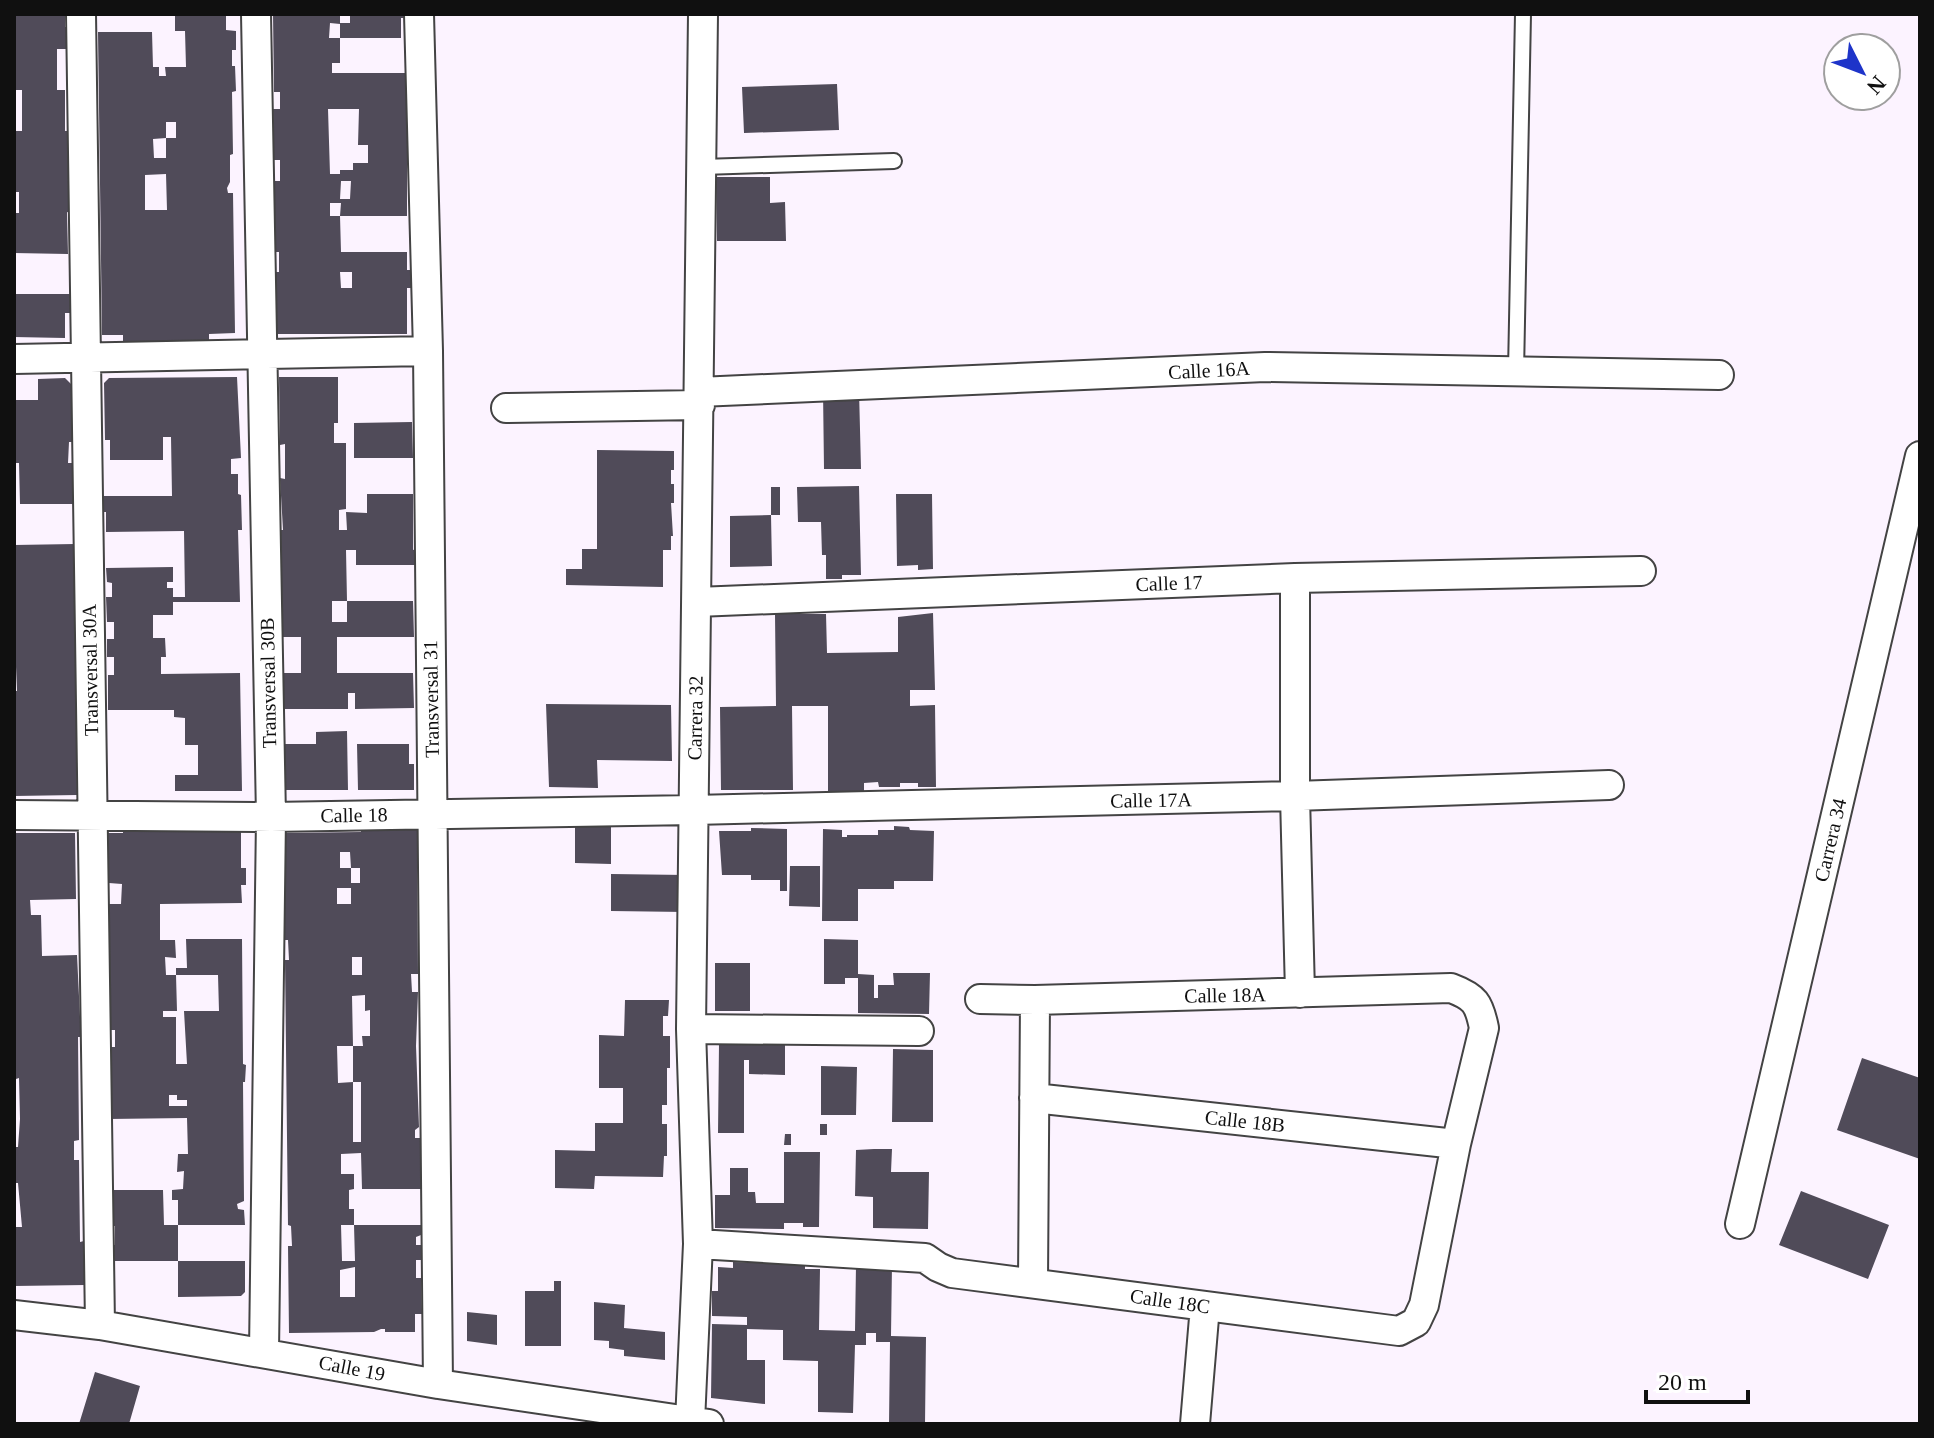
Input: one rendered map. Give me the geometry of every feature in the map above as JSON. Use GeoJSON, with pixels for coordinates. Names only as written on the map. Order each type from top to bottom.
{"type":"FeatureCollection","features":[{"type":"Feature","properties":{"kind":"street","name":"Transversal 30A"},"geometry":{"type":"LineString","coordinates":[[81,14],[100,1325]]}},
{"type":"Feature","properties":{"kind":"street","name":"Transversal 30B"},"geometry":{"type":"LineString","coordinates":[[256,14],[271,817],[264,1352]]}},
{"type":"Feature","properties":{"kind":"street","name":"Transversal 31"},"geometry":{"type":"LineString","coordinates":[[419,14],[428,351],[438,1384]]}},
{"type":"Feature","properties":{"kind":"street","name":"Carrera 32"},"geometry":{"type":"LineString","coordinates":[[700,1423],[691,1029],[703,14]]}},
{"type":"Feature","properties":{"kind":"street"},"geometry":{"type":"LineString","coordinates":[[14,359],[428,351]]}},
{"type":"Feature","properties":{"kind":"street","name":"Calle 16A"},"geometry":{"type":"LineString","coordinates":[[506,408],[1265,367],[1719,375]]}},
{"type":"Feature","properties":{"kind":"street","name":"Carrera 34"},"geometry":{"type":"LineString","coordinates":[[1740,1224],[1920,456]]}},
{"type":"Feature","properties":{"kind":"street","name":"Calle 17"},"geometry":{"type":"LineString","coordinates":[[697,602],[1295,578],[1641,571]]}},
{"type":"Feature","properties":{"kind":"street"},"geometry":{"type":"LineString","coordinates":[[1295,578],[1295,796],[1300,993]]}},
{"type":"Feature","properties":{"kind":"street","name":"Calle 17A"},"geometry":{"type":"LineString","coordinates":[[694,810],[1295,796],[1609,785]]}},
{"type":"Feature","properties":{"kind":"street","name":"Calle 18"},"geometry":{"type":"LineString","coordinates":[[14,815],[271,817],[694,810]]}},
{"type":"Feature","properties":{"kind":"street","name":"Calle 18A"},"geometry":{"type":"LineString","coordinates":[[980,999],[1451,988],[1470,995],[1480,1009],[1484,1028],[1456,1144]]}},
{"type":"Feature","properties":{"kind":"street"},"geometry":{"type":"LineString","coordinates":[[1033,1282],[1035,1000]]}},
{"type":"Feature","properties":{"kind":"street"},"geometry":{"type":"LineString","coordinates":[[691,1029],[919,1031]]}},
{"type":"Feature","properties":{"kind":"street","name":"Calle 18B"},"geometry":{"type":"LineString","coordinates":[[1034,1098],[1456,1144]]}},
{"type":"Feature","properties":{"kind":"street","name":"Calle 18C"},"geometry":{"type":"LineString","coordinates":[[698,1244],[925,1258],[952,1273],[1399,1331],[1416,1322],[1424,1305],[1456,1144]]}},
{"type":"Feature","properties":{"kind":"street"},"geometry":{"type":"LineString","coordinates":[[1195,1424],[1205,1306]]}},
{"type":"Feature","properties":{"kind":"street","name":"Calle 19"},"geometry":{"type":"LineString","coordinates":[[14,1315],[100,1325],[438,1384],[700,1423]]}},
{"type":"Feature","properties":{"kind":"lane"},"geometry":{"type":"LineString","coordinates":[[1516,372],[1523,14]]}},
{"type":"Feature","properties":{"kind":"lane"},"geometry":{"type":"LineString","coordinates":[[702,167],[894,161]]}},
{"type":"Feature","properties":{"kind":"building"},"geometry":{"type":"Polygon","coordinates":[[[14,14],[65,14],[65,27],[70,27],[70,49],[57,49],[57,90],[65,90],[65,131],[74,131],[70,213],[67,212],[68,254],[14,253],[14,213],[19,213],[19,192],[14,192],[14,131],[22,131],[22,90],[14,90],[14,14]]]}},
{"type":"Feature","properties":{"kind":"building"},"geometry":{"type":"Polygon","coordinates":[[[175,14],[226,14],[226,30],[236,31],[236,50],[232,50],[236,91],[232,92],[233,154],[230,155],[230,182],[227,188],[228,193],[233,193],[235,333],[209,334],[209,344],[123,345],[123,335],[102,335],[98,32],[152,32],[153,67],[159,67],[159,76],[166,76],[165,67],[186,67],[185,31],[175,31],[175,14]],[[166,122],[166,138],[176,138],[176,122],[166,122]],[[166,138],[153,139],[154,158],[166,158],[166,138]],[[166,174],[145,175],[145,210],[167,210],[166,174]]]}},
{"type":"Feature","properties":{"kind":"building"},"geometry":{"type":"Polygon","coordinates":[[[273,14],[340,14],[340,23],[350,23],[350,14],[406,14],[406,18],[401,18],[401,38],[340,38],[340,63],[332,63],[332,73],[411,73],[411,109],[407,109],[407,216],[340,216],[341,252],[407,252],[411,288],[407,288],[407,334],[275,334],[274,272],[279,272],[279,252],[274,252],[271,199],[274,199],[274,181],[280,181],[280,160],[274,160],[273,109],[280,109],[280,92],[274,92],[273,14]],[[330,23],[329,38],[340,38],[340,24],[330,23]],[[328,109],[330,174],[353,170],[353,163],[368,163],[368,145],[358,145],[359,109],[328,109]],[[341,181],[340,199],[350,199],[351,181],[341,181]],[[330,203],[330,216],[340,216],[341,203],[330,203]],[[340,272],[341,288],[352,288],[352,272],[340,272]]]}},
{"type":"Feature","properties":{"kind":"building"},"geometry":{"type":"Polygon","coordinates":[[[837,84],[839,130],[744,133],[742,87],[837,84]]]}},
{"type":"Feature","properties":{"kind":"building"},"geometry":{"type":"Polygon","coordinates":[[[716,177],[770,177],[770,203],[785,202],[786,241],[717,241],[716,177]]]}},
{"type":"Feature","properties":{"kind":"building"},"geometry":{"type":"Polygon","coordinates":[[[14,294],[70,294],[71,313],[65,313],[65,338],[14,337],[14,294]]]}},
{"type":"Feature","properties":{"kind":"building"},"geometry":{"type":"Polygon","coordinates":[[[237,377],[241,458],[231,459],[231,474],[238,474],[238,494],[241,495],[242,530],[238,530],[240,602],[173,602],[173,615],[153,615],[153,638],[165,638],[166,657],[161,657],[161,674],[240,673],[242,791],[175,791],[175,775],[198,775],[198,745],[185,745],[185,718],[174,717],[174,710],[108,710],[108,675],[114,675],[114,657],[107,657],[107,639],[114,639],[114,622],[107,622],[106,597],[112,597],[112,583],[107,582],[106,568],[173,567],[173,582],[167,582],[167,588],[173,588],[173,597],[185,597],[184,531],[106,532],[106,512],[102,512],[101,496],[172,496],[171,437],[163,437],[163,460],[110,460],[110,440],[105,440],[104,383],[109,378],[237,377]]]}},
{"type":"Feature","properties":{"kind":"building"},"geometry":{"type":"Polygon","coordinates":[[[279,377],[338,377],[338,423],[334,423],[334,443],[346,443],[346,509],[339,510],[339,530],[347,530],[346,512],[367,513],[367,494],[413,494],[413,550],[416,549],[417,565],[356,565],[356,550],[346,550],[347,601],[413,601],[414,637],[337,637],[337,673],[413,673],[414,708],[355,709],[355,693],[348,693],[348,709],[281,709],[281,673],[301,673],[301,637],[281,637],[280,530],[283,530],[280,478],[285,479],[285,444],[280,445],[279,377]],[[332,601],[332,622],[347,622],[347,601],[332,601]]]}},
{"type":"Feature","properties":{"kind":"building"},"geometry":{"type":"Polygon","coordinates":[[[65,378],[73,386],[74,442],[69,442],[68,463],[74,463],[74,504],[20,504],[19,463],[14,463],[14,400],[38,400],[38,379],[65,378]]]}},
{"type":"Feature","properties":{"kind":"building"},"geometry":{"type":"Polygon","coordinates":[[[823,390],[859,390],[861,469],[824,469],[823,390]]]}},
{"type":"Feature","properties":{"kind":"building"},"geometry":{"type":"Polygon","coordinates":[[[412,422],[413,458],[354,458],[354,423],[412,422]]]}},
{"type":"Feature","properties":{"kind":"building"},"geometry":{"type":"Polygon","coordinates":[[[597,450],[674,451],[674,470],[671,470],[671,484],[674,484],[674,503],[671,503],[673,536],[671,550],[663,550],[663,587],[566,585],[566,569],[582,569],[582,549],[597,549],[597,450]]]}},
{"type":"Feature","properties":{"kind":"building"},"geometry":{"type":"Polygon","coordinates":[[[859,486],[861,575],[826,579],[821,522],[798,522],[797,487],[859,486]]]}},
{"type":"Feature","properties":{"kind":"building"},"geometry":{"type":"Polygon","coordinates":[[[771,487],[780,487],[780,515],[771,515],[771,487]]]}},
{"type":"Feature","properties":{"kind":"building"},"geometry":{"type":"Polygon","coordinates":[[[896,494],[932,494],[933,569],[918,570],[918,565],[897,566],[896,494]]]}},
{"type":"Feature","properties":{"kind":"building"},"geometry":{"type":"Polygon","coordinates":[[[771,515],[772,566],[730,567],[730,516],[771,515]]]}},
{"type":"Feature","properties":{"kind":"building"},"geometry":{"type":"Polygon","coordinates":[[[75,544],[77,795],[14,796],[14,691],[17,691],[14,667],[14,545],[75,544]]]}},
{"type":"Feature","properties":{"kind":"building"},"geometry":{"type":"Polygon","coordinates":[[[933,613],[935,690],[910,690],[910,706],[935,705],[936,787],[900,783],[900,787],[879,787],[878,782],[864,783],[864,803],[828,803],[828,706],[792,706],[793,790],[721,790],[720,707],[776,706],[775,614],[826,614],[827,653],[898,652],[898,617],[933,613]]]}},
{"type":"Feature","properties":{"kind":"building"},"geometry":{"type":"Polygon","coordinates":[[[546,704],[671,705],[672,761],[597,760],[598,788],[549,787],[546,704]]]}},
{"type":"Feature","properties":{"kind":"building"},"geometry":{"type":"Polygon","coordinates":[[[347,731],[348,790],[282,790],[281,744],[316,744],[316,732],[347,731]]]}},
{"type":"Feature","properties":{"kind":"building"},"geometry":{"type":"Polygon","coordinates":[[[357,744],[409,744],[409,764],[414,764],[414,790],[358,790],[357,744]]]}},
{"type":"Feature","properties":{"kind":"building"},"geometry":{"type":"Polygon","coordinates":[[[575,822],[611,823],[611,864],[575,863],[575,822]]]}},
{"type":"Feature","properties":{"kind":"building"},"geometry":{"type":"Polygon","coordinates":[[[894,826],[934,831],[933,881],[894,881],[894,889],[858,889],[858,921],[822,921],[823,829],[842,830],[842,837],[847,837],[878,835],[878,830],[894,830],[894,826]]]}},
{"type":"Feature","properties":{"kind":"building"},"geometry":{"type":"Polygon","coordinates":[[[361,828],[417,828],[418,974],[411,974],[412,992],[418,992],[419,1127],[415,1130],[415,1138],[420,1138],[421,1189],[362,1189],[361,1153],[341,1154],[341,1174],[354,1174],[354,1189],[349,1190],[349,1209],[354,1209],[354,1225],[421,1225],[421,1235],[416,1237],[416,1245],[421,1245],[421,1260],[416,1260],[416,1278],[421,1278],[422,1314],[415,1314],[415,1332],[385,1332],[381,1329],[374,1332],[289,1333],[288,1246],[292,1246],[291,1226],[288,1225],[285,960],[289,960],[288,940],[285,940],[284,833],[361,832],[361,828]],[[340,852],[340,868],[351,868],[350,852],[340,852]],[[351,868],[351,883],[360,883],[360,868],[351,868]],[[337,888],[337,904],[351,904],[351,888],[337,888]],[[352,957],[352,975],[362,975],[362,957],[352,957]],[[365,995],[352,996],[353,1046],[363,1046],[362,1036],[370,1036],[370,1010],[365,1011],[365,995]],[[337,1046],[338,1083],[353,1082],[353,1046],[337,1046]],[[353,1082],[353,1142],[361,1142],[361,1082],[353,1082]],[[341,1225],[342,1261],[355,1261],[354,1225],[341,1225]],[[355,1267],[340,1270],[340,1297],[355,1297],[355,1267]]]}},
{"type":"Feature","properties":{"kind":"building"},"geometry":{"type":"Polygon","coordinates":[[[751,828],[787,829],[787,891],[780,891],[780,880],[751,880],[751,875],[722,875],[719,831],[751,831],[751,828]]]}},
{"type":"Feature","properties":{"kind":"building"},"geometry":{"type":"Polygon","coordinates":[[[123,829],[241,832],[241,868],[246,868],[246,885],[241,885],[242,903],[160,904],[160,940],[175,940],[176,958],[165,957],[166,975],[176,975],[176,968],[187,968],[186,939],[242,939],[243,1064],[246,1065],[243,1082],[244,1201],[237,1204],[238,1209],[244,1210],[245,1225],[178,1225],[178,1200],[172,1200],[172,1190],[183,1189],[184,1171],[177,1172],[178,1154],[188,1154],[187,1118],[108,1119],[110,1047],[115,1047],[115,1030],[110,1030],[109,904],[121,904],[122,884],[109,883],[105,858],[109,858],[108,833],[123,833],[123,829]],[[176,975],[177,1011],[163,1011],[163,1017],[176,1017],[176,1064],[187,1064],[184,1011],[219,1011],[218,975],[176,975]],[[169,1095],[169,1106],[187,1106],[187,1100],[177,1100],[177,1095],[169,1095]]]}},
{"type":"Feature","properties":{"kind":"building"},"geometry":{"type":"Polygon","coordinates":[[[14,833],[75,833],[76,899],[30,900],[31,915],[41,915],[42,956],[77,955],[81,1037],[78,1037],[79,1140],[74,1141],[74,1160],[79,1160],[80,1242],[84,1241],[85,1285],[14,1286],[14,1227],[22,1227],[18,1183],[14,1183],[14,1147],[18,1147],[20,1119],[14,1038],[14,833]]]}},
{"type":"Feature","properties":{"kind":"building"},"geometry":{"type":"Polygon","coordinates":[[[790,866],[820,866],[820,907],[789,906],[790,866]]]}},
{"type":"Feature","properties":{"kind":"building"},"geometry":{"type":"Polygon","coordinates":[[[611,874],[686,875],[685,912],[611,911],[611,874]]]}},
{"type":"Feature","properties":{"kind":"building"},"geometry":{"type":"Polygon","coordinates":[[[824,939],[858,940],[858,974],[874,975],[874,998],[878,998],[878,985],[894,985],[893,973],[930,973],[929,1014],[858,1013],[858,978],[845,978],[845,984],[824,984],[824,939]]]}},
{"type":"Feature","properties":{"kind":"building"},"geometry":{"type":"Polygon","coordinates":[[[715,963],[750,963],[750,1011],[715,1011],[715,963]]]}},
{"type":"Feature","properties":{"kind":"building"},"geometry":{"type":"Polygon","coordinates":[[[625,1000],[669,1000],[668,1016],[663,1016],[663,1036],[670,1036],[670,1068],[667,1068],[667,1105],[662,1105],[662,1124],[667,1124],[667,1156],[664,1156],[663,1177],[595,1176],[594,1189],[555,1188],[555,1150],[595,1151],[595,1123],[623,1123],[623,1088],[599,1088],[599,1035],[624,1036],[625,1000]]]}},
{"type":"Feature","properties":{"kind":"building"},"geometry":{"type":"Polygon","coordinates":[[[785,1037],[785,1075],[749,1074],[749,1060],[744,1060],[744,1133],[718,1133],[719,1044],[785,1037]]]}},
{"type":"Feature","properties":{"kind":"building"},"geometry":{"type":"Polygon","coordinates":[[[893,1049],[933,1050],[933,1122],[892,1122],[893,1049]]]}},
{"type":"Feature","properties":{"kind":"building"},"geometry":{"type":"Polygon","coordinates":[[[1862,1058],[1920,1078],[1920,1159],[1837,1130],[1862,1058]]]}},
{"type":"Feature","properties":{"kind":"building"},"geometry":{"type":"Polygon","coordinates":[[[821,1066],[857,1067],[856,1115],[821,1115],[821,1066]]]}},
{"type":"Feature","properties":{"kind":"building"},"geometry":{"type":"Polygon","coordinates":[[[820,1124],[827,1124],[827,1135],[820,1135],[820,1124]]]}},
{"type":"Feature","properties":{"kind":"building"},"geometry":{"type":"Polygon","coordinates":[[[785,1134],[791,1134],[791,1145],[784,1145],[785,1134]]]}},
{"type":"Feature","properties":{"kind":"building"},"geometry":{"type":"Polygon","coordinates":[[[892,1149],[891,1172],[929,1172],[928,1229],[873,1228],[873,1197],[855,1196],[856,1150],[892,1149]]]}},
{"type":"Feature","properties":{"kind":"building"},"geometry":{"type":"Polygon","coordinates":[[[784,1152],[820,1152],[819,1227],[784,1223],[784,1229],[715,1228],[715,1195],[730,1195],[730,1168],[748,1168],[748,1192],[755,1192],[756,1203],[784,1203],[784,1152]]]}},
{"type":"Feature","properties":{"kind":"building"},"geometry":{"type":"Polygon","coordinates":[[[111,1190],[163,1190],[164,1225],[178,1225],[178,1261],[112,1261],[115,1226],[111,1226],[111,1190]]]}},
{"type":"Feature","properties":{"kind":"building"},"geometry":{"type":"Polygon","coordinates":[[[1801,1191],[1889,1225],[1868,1279],[1779,1245],[1801,1191]]]}},
{"type":"Feature","properties":{"kind":"building"},"geometry":{"type":"Polygon","coordinates":[[[178,1261],[245,1261],[245,1292],[241,1296],[178,1297],[178,1261]]]}},
{"type":"Feature","properties":{"kind":"building"},"geometry":{"type":"Polygon","coordinates":[[[733,1262],[805,1264],[805,1269],[820,1269],[819,1330],[855,1331],[856,1265],[892,1265],[891,1336],[926,1337],[925,1424],[889,1424],[890,1342],[876,1342],[876,1333],[866,1333],[866,1345],[855,1345],[853,1413],[818,1412],[818,1361],[783,1360],[783,1330],[747,1329],[747,1360],[765,1360],[765,1404],[711,1398],[712,1324],[747,1325],[747,1317],[712,1316],[712,1291],[718,1291],[718,1267],[733,1268],[733,1262]]]}},
{"type":"Feature","properties":{"kind":"building"},"geometry":{"type":"Polygon","coordinates":[[[554,1281],[561,1281],[561,1346],[525,1346],[525,1291],[554,1291],[554,1281]]]}},
{"type":"Feature","properties":{"kind":"building"},"geometry":{"type":"Polygon","coordinates":[[[594,1302],[625,1305],[624,1328],[665,1332],[665,1360],[624,1356],[624,1350],[609,1348],[609,1341],[594,1340],[594,1302]]]}},
{"type":"Feature","properties":{"kind":"building"},"geometry":{"type":"Polygon","coordinates":[[[467,1312],[497,1315],[497,1345],[467,1341],[467,1312]]]}},
{"type":"Feature","properties":{"kind":"building"},"geometry":{"type":"Polygon","coordinates":[[[95,1372],[140,1386],[129,1424],[79,1424],[95,1372]]]}}]}
